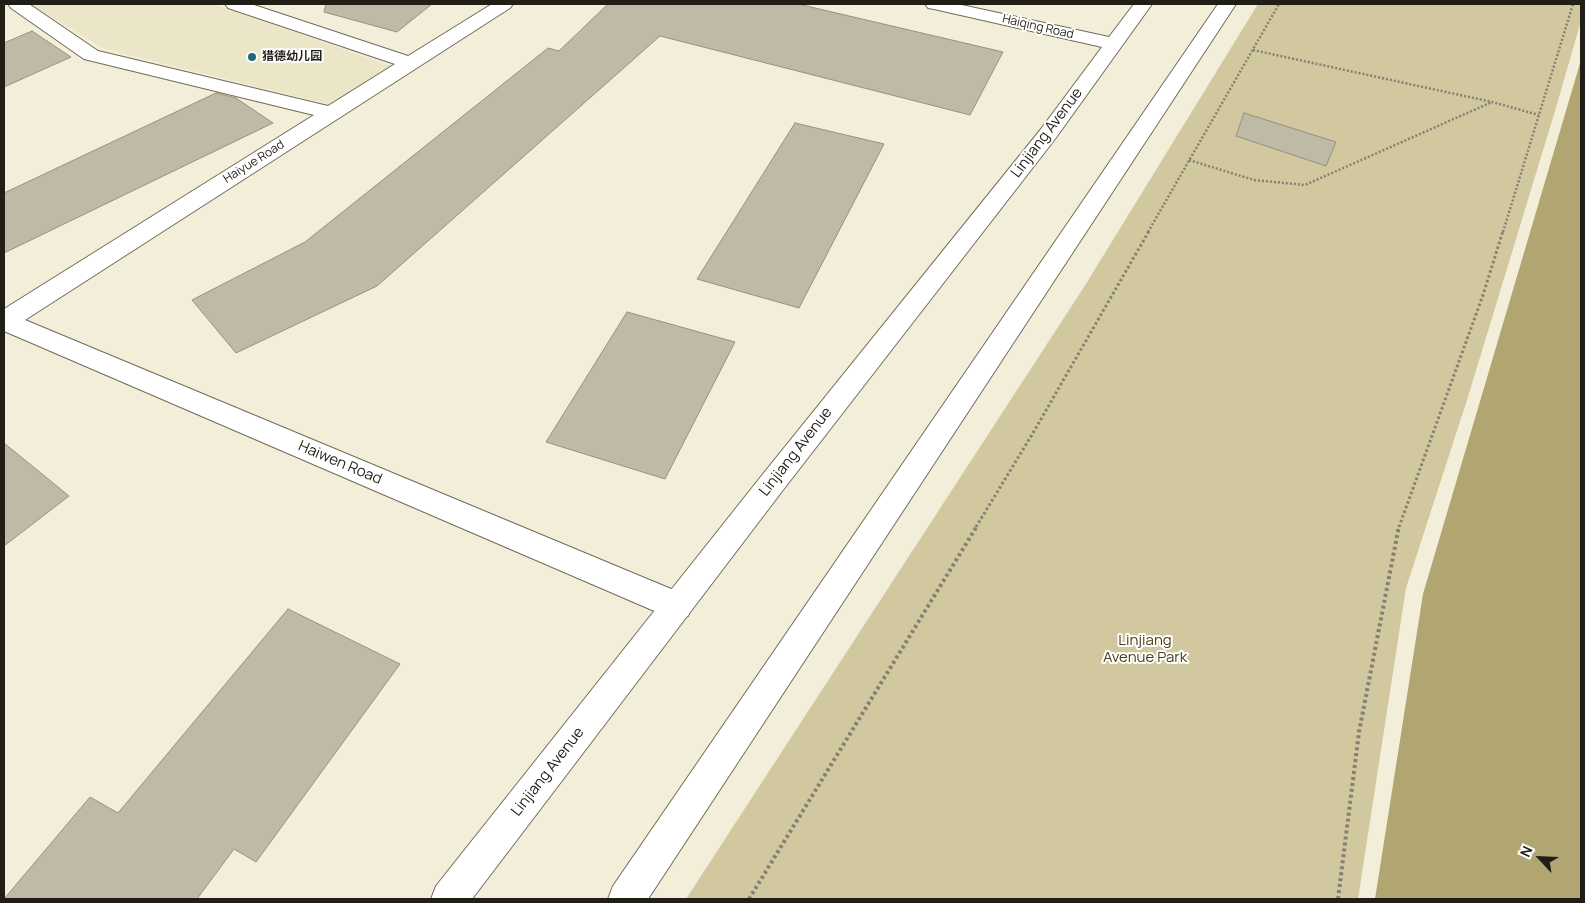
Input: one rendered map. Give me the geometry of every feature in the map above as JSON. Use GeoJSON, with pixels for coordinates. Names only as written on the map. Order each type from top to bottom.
{"type":"FeatureCollection","features":[{"type":"Feature","properties":{"kind":"main road"},"geometry":{"type":"LineString","coordinates":[[4,9],[16,4],[91,55],[331,113]]}},
{"type":"Feature","properties":{"kind":"main road"},"geometry":{"type":"LineString","coordinates":[[234,4],[410,63]]}},
{"type":"Feature","properties":{"kind":"main road","name":"Haiyue Road"},"geometry":{"type":"LineString","coordinates":[[4,321],[504,4]]}},
{"type":"Feature","properties":{"kind":"main road","name":"Haiqing Road"},"geometry":{"type":"LineString","coordinates":[[934,4],[1113,44]]}},
{"type":"Feature","properties":{"kind":"main road","name":"Linjiang Avenue"},"geometry":{"type":"LineString","coordinates":[[449,899],[1048,134],[1143,4]]}},
{"type":"Feature","properties":{"kind":"main road"},"geometry":{"type":"LineString","coordinates":[[626,899],[1227,4]]}},
{"type":"Feature","properties":{"kind":"main road","name":"Haiwen Road"},"geometry":{"type":"LineString","coordinates":[[4,321],[677,606]]}},
{"type":"Feature","properties":{"kind":"path"},"geometry":{"type":"LineString","coordinates":[[749,899],[1033,433],[1279,4]]}},
{"type":"Feature","properties":{"kind":"path"},"geometry":{"type":"LineString","coordinates":[[1338,899],[1359,732],[1399,526],[1483,295],[1573,4]]}},
{"type":"Feature","properties":{"kind":"path"},"geometry":{"type":"LineString","coordinates":[[1253,50],[1492,102],[1539,115]]}},
{"type":"Feature","properties":{"kind":"path"},"geometry":{"type":"LineString","coordinates":[[1189,160],[1254,180],[1305,185],[1492,102]]}},
{"type":"Feature","properties":{"kind":"shaded area","name":"猎德幼儿园"},"geometry":{"type":"Polygon","coordinates":[[[30,4],[213,4],[391,66],[332,105],[104,49],[30,4]]]}},
{"type":"Feature","properties":{"kind":"shaded area"},"geometry":{"type":"Polygon","coordinates":[[[1581,60],[1581,899],[1375,899],[1423,594],[1581,60]]]}},
{"type":"Feature","properties":{"kind":"green space","name":"Linjiang Avenue Park"},"geometry":{"type":"Polygon","coordinates":[[[1258,4],[1581,4],[1581,21],[1555,111],[1467,400],[1406,588],[1358,899],[686,899],[1084,287],[1258,4]]]}},
{"type":"Feature","properties":{"kind":"building"},"geometry":{"type":"Polygon","coordinates":[[[326,4],[432,4],[397,32],[324,12],[326,4]]]}},
{"type":"Feature","properties":{"kind":"building"},"geometry":{"type":"Polygon","coordinates":[[[608,4],[798,4],[1003,52],[970,115],[660,36],[377,286],[236,353],[192,300],[305,242],[548,48],[559,51],[608,4]]]}},
{"type":"Feature","properties":{"kind":"building"},"geometry":{"type":"Polygon","coordinates":[[[32,31],[71,57],[4,87],[4,43],[32,31]]]}},
{"type":"Feature","properties":{"kind":"building"},"geometry":{"type":"Polygon","coordinates":[[[216,93],[236,98],[273,123],[4,253],[4,193],[216,93]]]}},
{"type":"Feature","properties":{"kind":"building"},"geometry":{"type":"Polygon","coordinates":[[[1244,113],[1336,142],[1326,166],[1236,136],[1244,113]]]}},
{"type":"Feature","properties":{"kind":"building"},"geometry":{"type":"Polygon","coordinates":[[[795,123],[884,144],[799,308],[697,279],[795,123]]]}},
{"type":"Feature","properties":{"kind":"building"},"geometry":{"type":"Polygon","coordinates":[[[627,312],[735,342],[665,479],[546,442],[627,312]]]}},
{"type":"Feature","properties":{"kind":"building"},"geometry":{"type":"Polygon","coordinates":[[[4,443],[69,496],[4,546],[4,443]]]}},
{"type":"Feature","properties":{"kind":"building"},"geometry":{"type":"Polygon","coordinates":[[[288,609],[400,664],[256,862],[234,849],[197,899],[4,899],[90,797],[118,813],[288,609]]]}},
{"type":"Feature","properties":{"kind":"place","name":"猎德幼儿园"},"geometry":{"type":"Point","coordinates":[252,57]}}]}
